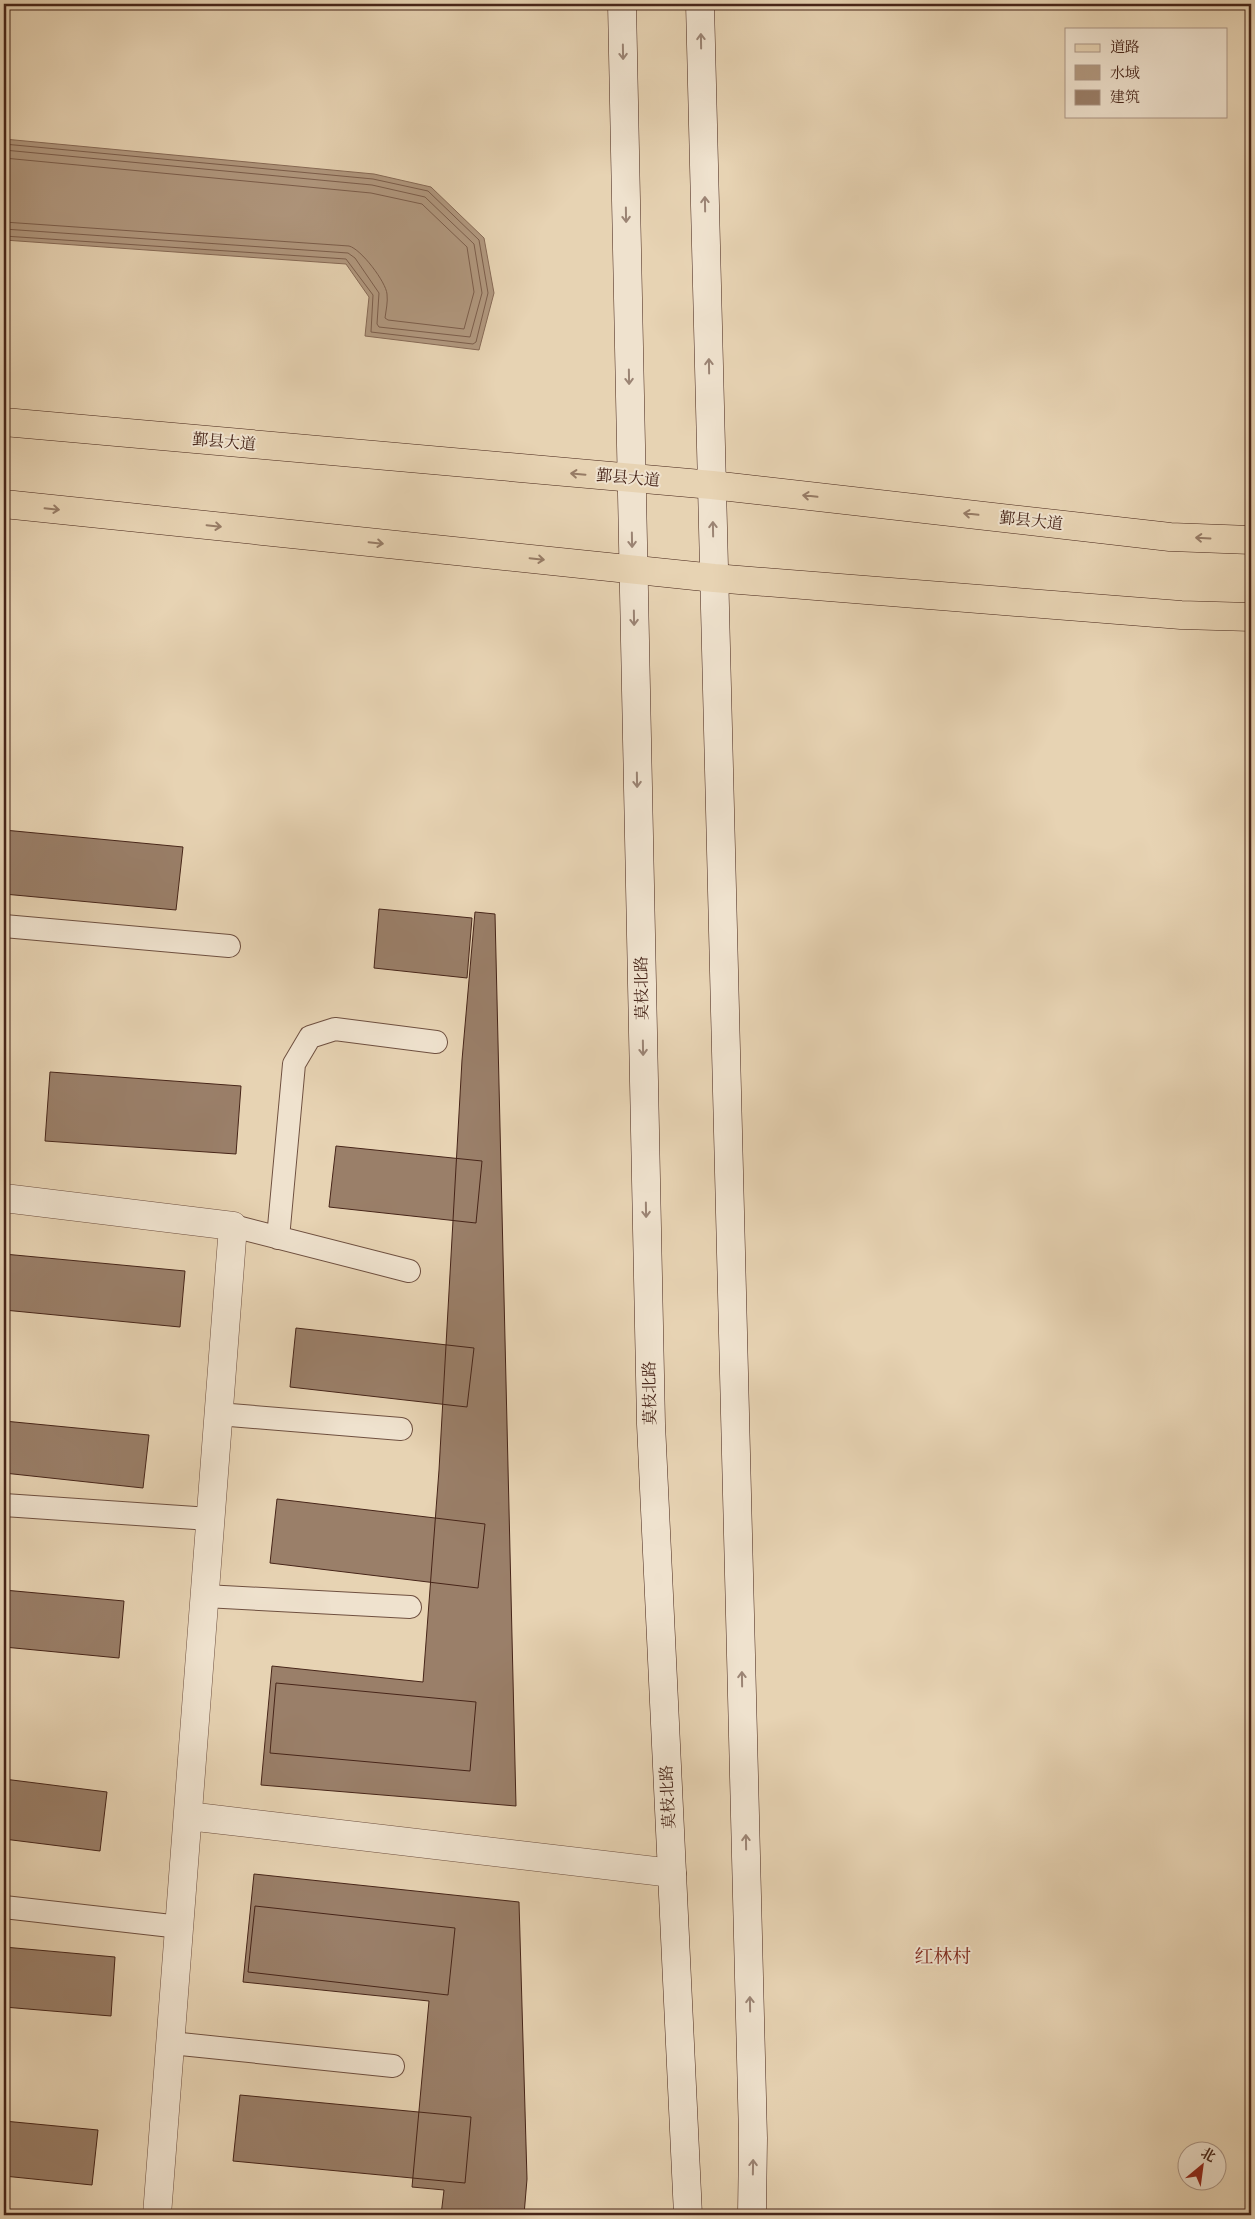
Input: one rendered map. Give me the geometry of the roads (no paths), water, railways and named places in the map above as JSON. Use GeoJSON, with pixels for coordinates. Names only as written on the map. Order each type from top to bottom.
{"type":"FeatureCollection","features":[{"type":"Feature","properties":{"kind":"main road","name":"鄞县大道"},"geometry":{"type":"LineString","coordinates":[[4,422],[712,485],[1170,537],[1251,540]]}},
{"type":"Feature","properties":{"kind":"main road"},"geometry":{"type":"LineString","coordinates":[[4,504],[714,578],[1181,615],[1251,617]]}},
{"type":"Feature","properties":{"kind":"street","name":"莫枝北路"},"geometry":{"type":"LineString","coordinates":[[622,4],[630,478],[651,1424],[688,2215]]}},
{"type":"Feature","properties":{"kind":"street"},"geometry":{"type":"LineString","coordinates":[[700,4],[752,2078],[752,2215]]}},
{"type":"Feature","properties":{"kind":"street"},"geometry":{"type":"LineString","coordinates":[[4,1198],[233,1226],[157,2215]]}},
{"type":"Feature","properties":{"kind":"street"},"geometry":{"type":"LineString","coordinates":[[188,1816],[672,1873]]}},
{"type":"Feature","properties":{"kind":"lane"},"geometry":{"type":"LineString","coordinates":[[4,926],[229,946]]}},
{"type":"Feature","properties":{"kind":"lane"},"geometry":{"type":"LineString","coordinates":[[278,1238],[294,1064],[310,1037],[335,1029],[436,1042]]}},
{"type":"Feature","properties":{"kind":"lane"},"geometry":{"type":"LineString","coordinates":[[233,1226],[409,1271]]}},
{"type":"Feature","properties":{"kind":"lane"},"geometry":{"type":"LineString","coordinates":[[218,1414],[401,1429]]}},
{"type":"Feature","properties":{"kind":"lane"},"geometry":{"type":"LineString","coordinates":[[4,1505],[210,1520]]}},
{"type":"Feature","properties":{"kind":"lane"},"geometry":{"type":"LineString","coordinates":[[205,1596],[410,1607]]}},
{"type":"Feature","properties":{"kind":"lane"},"geometry":{"type":"LineString","coordinates":[[4,1907],[180,1927]]}},
{"type":"Feature","properties":{"kind":"lane"},"geometry":{"type":"LineString","coordinates":[[171,2044],[393,2066]]}},
{"type":"Feature","properties":{"kind":"water"},"geometry":{"type":"Polygon","coordinates":[[[4,139],[374,174],[431,187],[484,238],[494,293],[479,350],[365,336],[369,297],[346,264],[4,240],[4,139]]]}},
{"type":"Feature","properties":{"kind":"district","name":"红林村"},"geometry":{"type":"Point","coordinates":[943,1957]}}]}
